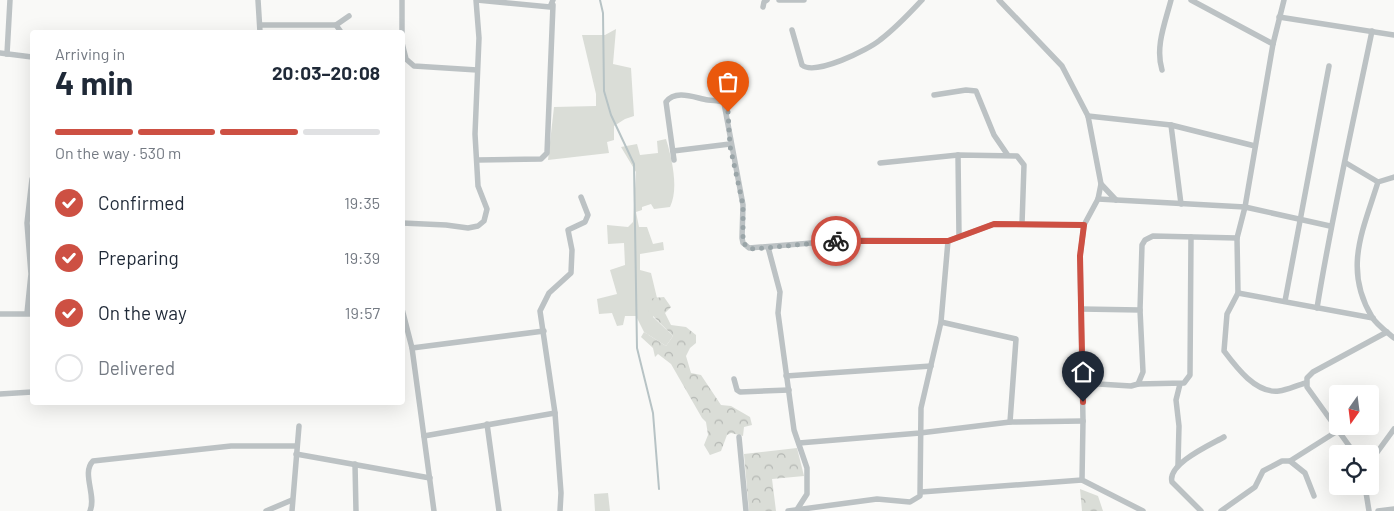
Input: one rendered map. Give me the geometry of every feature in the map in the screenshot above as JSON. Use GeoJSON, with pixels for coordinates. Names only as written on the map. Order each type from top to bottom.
{"type":"FeatureCollection","features":[{"type":"Feature","properties":{"kind":"street"},"geometry":{"type":"LineString","coordinates":[[7,54],[10,0]]}},
{"type":"Feature","properties":{"kind":"street"},"geometry":{"type":"LineString","coordinates":[[258,0],[260,30]]}},
{"type":"Feature","properties":{"kind":"street"},"geometry":{"type":"LineString","coordinates":[[402,0],[402,30]]}},
{"type":"Feature","properties":{"kind":"street"},"geometry":{"type":"LineString","coordinates":[[405,223],[468,228],[478,226],[484,220],[486,209],[478,186],[475,117],[478,88],[479,38],[477,0],[550,7],[553,3]]}},
{"type":"Feature","properties":{"kind":"street"},"geometry":{"type":"LineString","coordinates":[[763,7],[767,0]]}},
{"type":"Feature","properties":{"kind":"street"},"geometry":{"type":"LineString","coordinates":[[778,0],[804,0]]}},
{"type":"Feature","properties":{"kind":"street"},"geometry":{"type":"LineString","coordinates":[[792,30],[802,65],[808,68],[823,66],[865,50],[880,41],[922,0]]}},
{"type":"Feature","properties":{"kind":"street"},"geometry":{"type":"LineString","coordinates":[[1162,70],[1158,58],[1159,47],[1171,0]]}},
{"type":"Feature","properties":{"kind":"street"},"geometry":{"type":"LineString","coordinates":[[1190,0],[1273,44]]}},
{"type":"Feature","properties":{"kind":"street"},"geometry":{"type":"LineString","coordinates":[[1284,0],[1273,44],[1245,207],[1237,238],[1238,293],[1226,314],[1224,351],[1256,386],[1281,391],[1306,383]]}},
{"type":"Feature","properties":{"kind":"street"},"geometry":{"type":"LineString","coordinates":[[1001,1],[1062,66],[1088,116],[1101,184],[1098,199],[1084,225],[1080,256],[1083,421],[1082,480]]}},
{"type":"Feature","properties":{"kind":"street"},"geometry":{"type":"LineString","coordinates":[[477,160],[541,159],[547,153],[553,3]]}},
{"type":"Feature","properties":{"kind":"street"},"geometry":{"type":"LineString","coordinates":[[260,25],[336,25],[349,16]]}},
{"type":"Feature","properties":{"kind":"street"},"geometry":{"type":"LineString","coordinates":[[1279,17],[1394,35]]}},
{"type":"Feature","properties":{"kind":"street"},"geometry":{"type":"LineString","coordinates":[[336,25],[340,30]]}},
{"type":"Feature","properties":{"kind":"street"},"geometry":{"type":"LineString","coordinates":[[1317,308],[1330,226],[1346,163],[1372,31]]}},
{"type":"Feature","properties":{"kind":"street"},"geometry":{"type":"LineString","coordinates":[[0,53],[30,57]]}},
{"type":"Feature","properties":{"kind":"street"},"geometry":{"type":"LineString","coordinates":[[405,55],[406,59],[414,66],[477,70]]}},
{"type":"Feature","properties":{"kind":"street"},"geometry":{"type":"LineString","coordinates":[[1285,301],[1329,66]]}},
{"type":"Feature","properties":{"kind":"street"},"geometry":{"type":"LineString","coordinates":[[934,94],[966,90],[976,91],[994,135],[1008,154]]}},
{"type":"Feature","properties":{"kind":"street"},"geometry":{"type":"LineString","coordinates":[[674,160],[665,105],[669,98],[688,95],[724,103],[728,112],[730,144],[743,205],[743,243],[749,248],[849,240],[948,241],[994,224],[1084,225]]}},
{"type":"Feature","properties":{"kind":"street"},"geometry":{"type":"LineString","coordinates":[[1088,116],[1171,125],[1255,146]]}},
{"type":"Feature","properties":{"kind":"street"},"geometry":{"type":"LineString","coordinates":[[1171,125],[1181,204]]}},
{"type":"Feature","properties":{"kind":"street"},"geometry":{"type":"LineString","coordinates":[[673,151],[730,144]]}},
{"type":"Feature","properties":{"kind":"street"},"geometry":{"type":"LineString","coordinates":[[880,163],[958,155],[1008,154],[1017,156],[1024,165],[1022,224]]}},
{"type":"Feature","properties":{"kind":"street"},"geometry":{"type":"LineString","coordinates":[[958,155],[958,236]]}},
{"type":"Feature","properties":{"kind":"street"},"geometry":{"type":"LineString","coordinates":[[1346,163],[1378,182],[1393,180]]}},
{"type":"Feature","properties":{"kind":"street"},"geometry":{"type":"LineString","coordinates":[[1378,182],[1357,250],[1356,266],[1360,286],[1372,318],[1394,338]]}},
{"type":"Feature","properties":{"kind":"street"},"geometry":{"type":"LineString","coordinates":[[1101,184],[1116,200]]}},
{"type":"Feature","properties":{"kind":"street"},"geometry":{"type":"LineString","coordinates":[[30,197],[27,223],[30,261]]}},
{"type":"Feature","properties":{"kind":"street"},"geometry":{"type":"LineString","coordinates":[[560,511],[562,493],[555,413],[540,311],[549,293],[568,277],[573,266],[568,230],[585,222],[588,215],[581,197]]}},
{"type":"Feature","properties":{"kind":"street"},"geometry":{"type":"LineString","coordinates":[[1098,199],[1245,207],[1330,226]]}},
{"type":"Feature","properties":{"kind":"street"},"geometry":{"type":"LineString","coordinates":[[1138,384],[1143,372],[1140,310],[1142,245],[1145,240],[1154,236],[1237,238]]}},
{"type":"Feature","properties":{"kind":"street"},"geometry":{"type":"LineString","coordinates":[[1082,383],[1180,384],[1188,380],[1192,370],[1191,236]]}},
{"type":"Feature","properties":{"kind":"street"},"geometry":{"type":"LineString","coordinates":[[788,511],[798,508],[877,500],[910,502],[917,500],[921,492],[921,408],[941,322],[948,241]]}},
{"type":"Feature","properties":{"kind":"street"},"geometry":{"type":"LineString","coordinates":[[768,247],[780,292],[778,313],[794,430],[807,468],[807,494],[798,508]]}},
{"type":"Feature","properties":{"kind":"street"},"geometry":{"type":"LineString","coordinates":[[1238,293],[1372,318]]}},
{"type":"Feature","properties":{"kind":"street"},"geometry":{"type":"LineString","coordinates":[[1081,309],[1140,310]]}},
{"type":"Feature","properties":{"kind":"street"},"geometry":{"type":"LineString","coordinates":[[0,314],[30,313]]}},
{"type":"Feature","properties":{"kind":"street"},"geometry":{"type":"LineString","coordinates":[[405,321],[412,348],[434,511]]}},
{"type":"Feature","properties":{"kind":"street"},"geometry":{"type":"LineString","coordinates":[[941,322],[1016,339],[1010,422]]}},
{"type":"Feature","properties":{"kind":"street"},"geometry":{"type":"LineString","coordinates":[[412,348],[544,331]]}},
{"type":"Feature","properties":{"kind":"street"},"geometry":{"type":"LineString","coordinates":[[1329,416],[1306,383],[1306,378],[1313,372],[1387,332]]}},
{"type":"Feature","properties":{"kind":"street"},"geometry":{"type":"LineString","coordinates":[[786,376],[931,366]]}},
{"type":"Feature","properties":{"kind":"street"},"geometry":{"type":"LineString","coordinates":[[734,379],[736,390],[740,392],[789,390]]}},
{"type":"Feature","properties":{"kind":"street"},"geometry":{"type":"LineString","coordinates":[[1178,465],[1179,426],[1176,400],[1180,384]]}},
{"type":"Feature","properties":{"kind":"street"},"geometry":{"type":"LineString","coordinates":[[0,394],[30,392]]}},
{"type":"Feature","properties":{"kind":"street"},"geometry":{"type":"LineString","coordinates":[[424,436],[555,413]]}},
{"type":"Feature","properties":{"kind":"street"},"geometry":{"type":"LineString","coordinates":[[799,443],[920,433],[1010,422],[1083,421]]}},
{"type":"Feature","properties":{"kind":"street"},"geometry":{"type":"LineString","coordinates":[[487,424],[499,511]]}},
{"type":"Feature","properties":{"kind":"street"},"geometry":{"type":"LineString","coordinates":[[292,511],[296,446],[300,426]]}},
{"type":"Feature","properties":{"kind":"street"},"geometry":{"type":"LineString","coordinates":[[1379,450],[1394,429]]}},
{"type":"Feature","properties":{"kind":"street"},"geometry":{"type":"LineString","coordinates":[[1220,511],[1254,487],[1263,471],[1282,461],[1290,461],[1331,435]]}},
{"type":"Feature","properties":{"kind":"street"},"geometry":{"type":"LineString","coordinates":[[739,437],[746,511]]}},
{"type":"Feature","properties":{"kind":"street"},"geometry":{"type":"LineString","coordinates":[[1201,511],[1172,482],[1170,477],[1173,469],[1178,465],[1224,437]]}},
{"type":"Feature","properties":{"kind":"street"},"geometry":{"type":"LineString","coordinates":[[92,510],[89,465],[93,460],[231,446],[296,446]]}},
{"type":"Feature","properties":{"kind":"street"},"geometry":{"type":"LineString","coordinates":[[296,454],[430,478]]}},
{"type":"Feature","properties":{"kind":"street"},"geometry":{"type":"LineString","coordinates":[[1290,461],[1305,473],[1314,496]]}},
{"type":"Feature","properties":{"kind":"street"},"geometry":{"type":"LineString","coordinates":[[355,464],[356,511]]}},
{"type":"Feature","properties":{"kind":"street"},"geometry":{"type":"LineString","coordinates":[[921,492],[1082,480],[1143,511]]}},
{"type":"Feature","properties":{"kind":"street"},"geometry":{"type":"LineString","coordinates":[[1366,495],[1369,511]]}},
{"type":"Feature","properties":{"kind":"street"},"geometry":{"type":"LineString","coordinates":[[266,511],[292,500]]}},
{"type":"Feature","properties":{"kind":"street"},"geometry":{"type":"LineString","coordinates":[[1378,511],[1394,509]]}},
{"type":"Feature","properties":{"kind":"green space"},"geometry":{"type":"Polygon","coordinates":[[[616,29],[613,64],[631,68],[634,116],[614,126],[614,140],[607,142],[609,153],[548,160],[554,107],[596,106],[596,94],[582,35],[605,35],[616,29]]]}},
{"type":"Feature","properties":{"kind":"green space"},"geometry":{"type":"Polygon","coordinates":[[[666,139],[672,165],[673,200],[670,207],[654,209],[651,204],[642,207],[642,210],[636,212],[639,227],[647,227],[653,244],[663,242],[664,250],[640,254],[640,270],[651,273],[657,298],[653,298],[653,317],[673,336],[666,346],[644,332],[636,316],[625,316],[623,325],[617,326],[612,313],[599,314],[597,299],[617,294],[610,270],[625,265],[624,243],[608,244],[607,225],[628,227],[633,222],[636,172],[621,147],[637,144],[640,155],[658,153],[657,141],[666,139]]]}},
{"type":"Feature","properties":{"kind":"green space"},"geometry":{"type":"Polygon","coordinates":[[[664,297],[671,307],[665,313],[671,325],[686,327],[696,335],[696,343],[690,348],[686,356],[691,373],[701,375],[721,405],[731,406],[750,417],[752,425],[744,427],[743,436],[731,433],[727,435],[721,451],[710,455],[704,445],[708,435],[706,422],[671,364],[658,354],[655,357],[653,348],[641,337],[644,332],[666,346],[673,336],[648,311],[649,302],[653,298],[664,297]]]}},
{"type":"Feature","properties":{"kind":"green space"},"geometry":{"type":"Polygon","coordinates":[[[797,448],[804,476],[772,479],[776,511],[749,511],[744,454],[797,448]]]}},
{"type":"Feature","properties":{"kind":"green space"},"geometry":{"type":"Polygon","coordinates":[[[1080,489],[1098,496],[1103,511],[1082,511],[1080,489]]]}},
{"type":"Feature","properties":{"kind":"green space"},"geometry":{"type":"Polygon","coordinates":[[[608,493],[610,511],[595,511],[594,494],[608,493]]]}},
{"type":"Feature","properties":{"kind":"waterway"},"geometry":{"type":"LineString","coordinates":[[600,0],[603,13],[604,91],[611,115],[634,164],[637,348],[653,413],[659,489]]}},
{"type":"Feature","properties":{"kind":"way so far"},"geometry":{"type":"LineString","coordinates":[[728,112],[730,146],[743,205],[743,243],[749,248],[754,249],[836,241]]}},
{"type":"Feature","properties":{"kind":"route"},"geometry":{"type":"LineString","coordinates":[[836,241],[948,241],[982,226],[994,224],[1084,225],[1080,256],[1083,402]]}}]}
